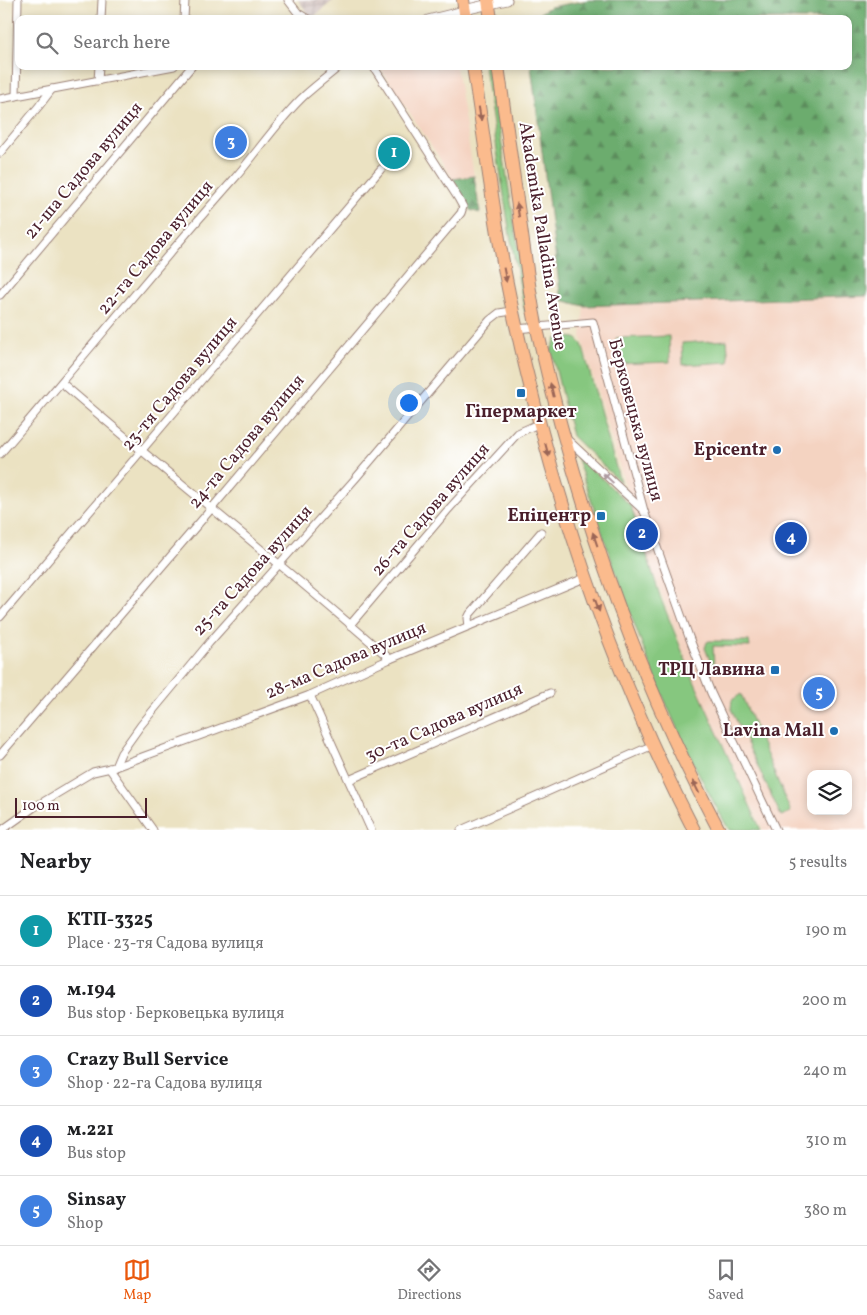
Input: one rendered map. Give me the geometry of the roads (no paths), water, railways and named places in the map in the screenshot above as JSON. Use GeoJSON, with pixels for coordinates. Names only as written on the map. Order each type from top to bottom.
{"type":"FeatureCollection","features":[{"type":"Feature","properties":{"kind":"highway"},"geometry":{"type":"LineString","coordinates":[[489,2],[491,15]]}},
{"type":"Feature","properties":{"kind":"highway"},"geometry":{"type":"LineString","coordinates":[[474,70],[496,224],[512,311],[540,423],[567,517],[621,671],[653,745],[694,830]]}},
{"type":"Feature","properties":{"kind":"highway","name":"Akademika Palladina Avenue"},"geometry":{"type":"LineString","coordinates":[[499,70],[536,327],[564,437],[587,516],[640,661],[671,734],[719,830]]}},
{"type":"Feature","properties":{"kind":"street"},"geometry":{"type":"LineString","coordinates":[[18,0],[18,15]]}},
{"type":"Feature","properties":{"kind":"street"},"geometry":{"type":"LineString","coordinates":[[101,15],[102,0]]}},
{"type":"Feature","properties":{"kind":"street"},"geometry":{"type":"LineString","coordinates":[[184,15],[185,0]]}},
{"type":"Feature","properties":{"kind":"street"},"geometry":{"type":"LineString","coordinates":[[288,0],[301,15]]}},
{"type":"Feature","properties":{"kind":"street"},"geometry":{"type":"LineString","coordinates":[[442,15],[489,2],[507,0]]}},
{"type":"Feature","properties":{"kind":"street"},"geometry":{"type":"LineString","coordinates":[[16,96],[17,70]]}},
{"type":"Feature","properties":{"kind":"street"},"geometry":{"type":"LineString","coordinates":[[98,70],[98,81]]}},
{"type":"Feature","properties":{"kind":"street"},"geometry":{"type":"LineString","coordinates":[[0,99],[154,70]]}},
{"type":"Feature","properties":{"kind":"street","name":"21-ша Садова вулиця"},"geometry":{"type":"LineString","coordinates":[[0,295],[189,70]]}},
{"type":"Feature","properties":{"kind":"street","name":"22-га Садова вулиця"},"geometry":{"type":"LineString","coordinates":[[0,454],[62,383],[289,112],[304,95],[335,70]]}},
{"type":"Feature","properties":{"kind":"street","name":"24-та Садова вулиця"},"geometry":{"type":"LineString","coordinates":[[0,755],[461,213],[462,207],[458,198],[376,70]]}},
{"type":"Feature","properties":{"kind":"street"},"geometry":{"type":"LineString","coordinates":[[0,153],[52,89]]}},
{"type":"Feature","properties":{"kind":"street","name":"23-тя Садова вулиця"},"geometry":{"type":"LineString","coordinates":[[0,618],[381,169]]}},
{"type":"Feature","properties":{"kind":"street","name":"25-та Садова вулиця"},"geometry":{"type":"LineString","coordinates":[[112,768],[141,725],[209,643],[280,565],[490,320],[499,313],[512,311]]}},
{"type":"Feature","properties":{"kind":"street","name":"Берковецька вулиця"},"geometry":{"type":"LineString","coordinates":[[536,327],[593,322],[644,511],[686,628],[711,692],[776,830]]}},
{"type":"Feature","properties":{"kind":"street"},"geometry":{"type":"LineString","coordinates":[[516,329],[536,327]]}},
{"type":"Feature","properties":{"kind":"street"},"geometry":{"type":"LineString","coordinates":[[62,383],[390,659]]}},
{"type":"Feature","properties":{"kind":"street","name":"26-та Садова вулиця"},"geometry":{"type":"LineString","coordinates":[[350,625],[447,511],[518,433],[540,423]]}},
{"type":"Feature","properties":{"kind":"street"},"geometry":{"type":"LineString","coordinates":[[564,437],[644,511]]}},
{"type":"Feature","properties":{"kind":"street"},"geometry":{"type":"LineString","coordinates":[[469,626],[468,618],[470,614],[541,532]]}},
{"type":"Feature","properties":{"kind":"street","name":"28-ма Садова вулиця"},"geometry":{"type":"LineString","coordinates":[[112,768],[310,695],[390,659],[587,577]]}},
{"type":"Feature","properties":{"kind":"street","name":"30-та Садова вулиця"},"geometry":{"type":"LineString","coordinates":[[350,780],[550,693]]}},
{"type":"Feature","properties":{"kind":"street"},"geometry":{"type":"LineString","coordinates":[[310,695],[371,830]]}},
{"type":"Feature","properties":{"kind":"street"},"geometry":{"type":"LineString","coordinates":[[461,830],[653,745]]}},
{"type":"Feature","properties":{"kind":"street"},"geometry":{"type":"LineString","coordinates":[[2,830],[33,808],[93,772],[112,768],[153,830]]}},
{"type":"Feature","properties":{"kind":"place","name":"Crazy Bull Service"},"geometry":{"type":"Point","coordinates":[231,142]}},
{"type":"Feature","properties":{"kind":"place","name":"КТП-3325"},"geometry":{"type":"Point","coordinates":[394,153]}},
{"type":"Feature","properties":{"kind":"place","name":"Гіпермаркет"},"geometry":{"type":"Point","coordinates":[521,393]}},
{"type":"Feature","properties":{"kind":"place","name":"Epicentr"},"geometry":{"type":"Point","coordinates":[777,450]}},
{"type":"Feature","properties":{"kind":"place","name":"Епіцентр"},"geometry":{"type":"Point","coordinates":[601,516]}},
{"type":"Feature","properties":{"kind":"place","name":"м.194"},"geometry":{"type":"Point","coordinates":[642,534]}},
{"type":"Feature","properties":{"kind":"place","name":"м.221"},"geometry":{"type":"Point","coordinates":[791,538]}},
{"type":"Feature","properties":{"kind":"place","name":"ТРЦ Лавина"},"geometry":{"type":"Point","coordinates":[775,670]}},
{"type":"Feature","properties":{"kind":"place","name":"Sinsay"},"geometry":{"type":"Point","coordinates":[819,693]}},
{"type":"Feature","properties":{"kind":"place","name":"Lavina Mall"},"geometry":{"type":"Point","coordinates":[834,731]}}]}
